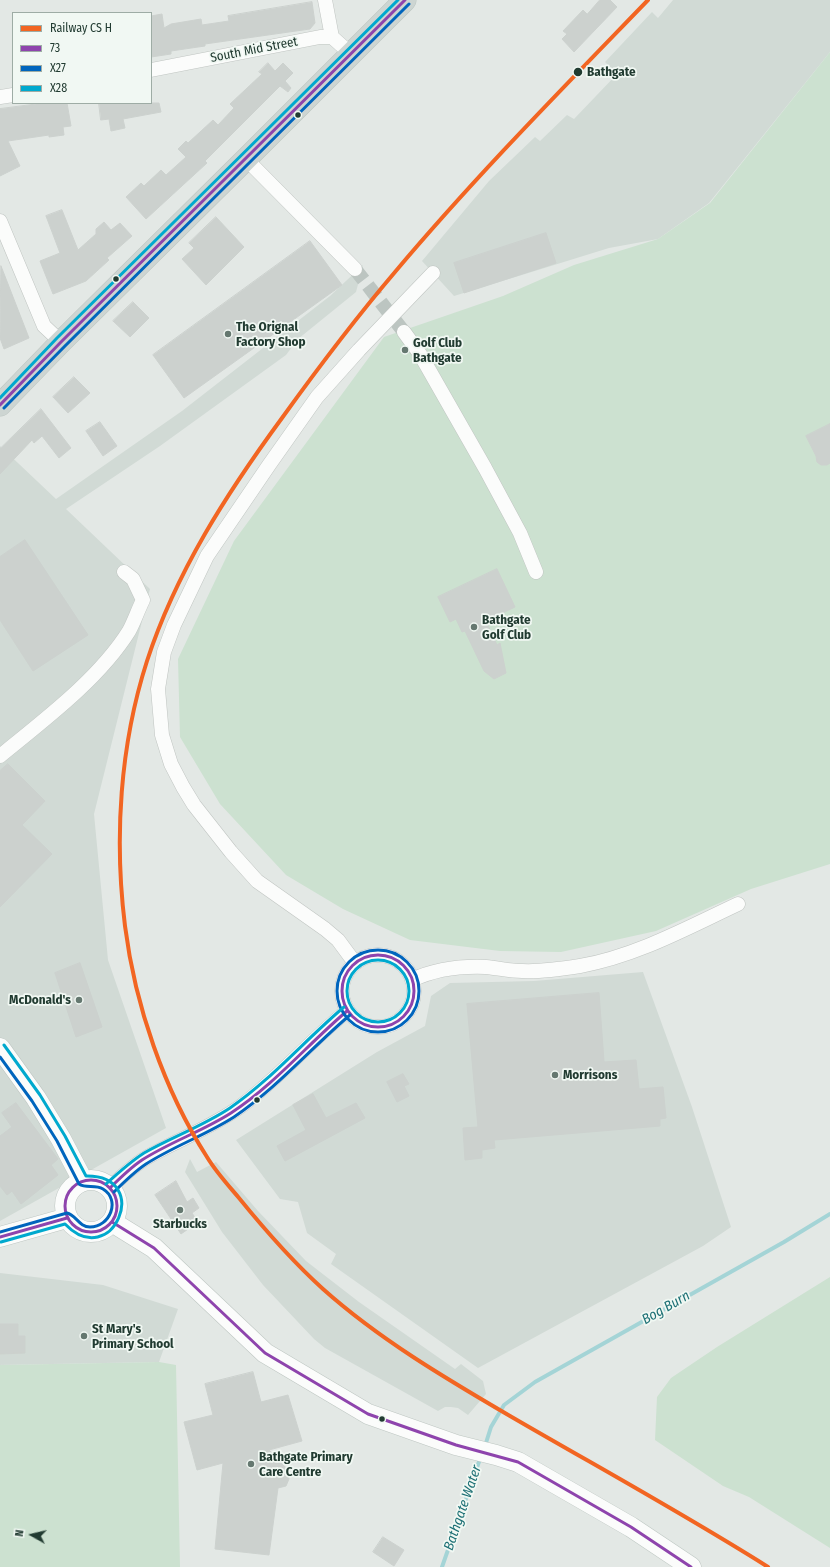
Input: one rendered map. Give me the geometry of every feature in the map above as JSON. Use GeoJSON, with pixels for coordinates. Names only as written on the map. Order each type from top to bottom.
{"type":"FeatureCollection","features":[{"type":"Feature","properties":{"kind":"main road"},"geometry":{"type":"LineString","coordinates":[[0,405],[60,342],[405,0]]}},
{"type":"Feature","properties":{"kind":"main road"},"geometry":{"type":"LineString","coordinates":[[0,1048],[36,1098],[61,1139],[83,1181]]}},
{"type":"Feature","properties":{"kind":"main road"},"geometry":{"type":"LineString","coordinates":[[97,1180],[110,1188],[117,1201],[117,1208],[112,1222],[106,1228],[98,1232],[80,1230],[72,1225],[67,1218],[65,1209],[67,1196],[75,1185],[83,1181],[97,1180]]}},
{"type":"Feature","properties":{"kind":"main road"},"geometry":{"type":"LineString","coordinates":[[0,1237],[67,1218]]}},
{"type":"Feature","properties":{"kind":"main road"},"geometry":{"type":"LineString","coordinates":[[112,1222],[154,1248],[264,1353],[368,1414],[462,1447],[518,1462],[631,1527],[690,1567]]}},
{"type":"Feature","properties":{"kind":"street"},"geometry":{"type":"LineString","coordinates":[[325,0],[332,37],[351,54]]}},
{"type":"Feature","properties":{"kind":"street","name":"South Mid Street"},"geometry":{"type":"LineString","coordinates":[[152,70],[332,37]]}},
{"type":"Feature","properties":{"kind":"street"},"geometry":{"type":"LineString","coordinates":[[0,97],[12,95]]}},
{"type":"Feature","properties":{"kind":"street"},"geometry":{"type":"LineString","coordinates":[[246,159],[355,269]]}},
{"type":"Feature","properties":{"kind":"street"},"geometry":{"type":"LineString","coordinates":[[0,221],[44,326],[60,342]]}},
{"type":"Feature","properties":{"kind":"street"},"geometry":{"type":"LineString","coordinates":[[356,963],[338,940],[325,929],[257,881],[230,852],[194,805],[171,764],[162,734],[158,689],[164,652],[174,625],[207,556],[317,397],[359,350],[433,273]]}},
{"type":"Feature","properties":{"kind":"street"},"geometry":{"type":"LineString","coordinates":[[404,332],[420,354],[485,468],[520,533],[536,572]]}},
{"type":"Feature","properties":{"kind":"street"},"geometry":{"type":"LineString","coordinates":[[0,756],[80,688],[112,654],[129,630],[143,600],[133,579],[124,572]]}},
{"type":"Feature","properties":{"kind":"street"},"geometry":{"type":"LineString","coordinates":[[412,980],[427,973],[459,967],[485,967],[522,971],[580,966],[609,960],[657,942],[738,904]]}},
{"type":"Feature","properties":{"kind":"street"},"geometry":{"type":"LineString","coordinates":[[377,955],[389,956],[399,962],[407,970],[412,980],[414,992],[412,1004],[405,1014],[396,1022],[380,1026],[365,1024],[356,1019],[347,1011],[342,991],[344,980],[348,970],[356,963],[366,957],[377,955]]}},
{"type":"Feature","properties":{"kind":"street"},"geometry":{"type":"LineString","coordinates":[[110,1188],[126,1172],[152,1154],[208,1126],[241,1106],[300,1055],[324,1030],[347,1011]]}},
{"type":"Feature","properties":{"kind":"shaded area"},"geometry":{"type":"Polygon","coordinates":[[[673,0],[830,0],[830,52],[709,203],[658,239],[609,248],[454,296],[422,261],[489,181],[535,137],[540,141],[567,115],[574,119],[617,74],[605,62],[652,12],[658,18],[673,0]]]}},
{"type":"Feature","properties":{"kind":"shaded area"},"geometry":{"type":"Polygon","coordinates":[[[363,265],[356,292],[298,339],[286,355],[160,446],[66,509],[150,589],[94,814],[108,960],[166,1128],[0,1221],[0,446],[56,499],[182,411],[330,296],[363,265]]]}},
{"type":"Feature","properties":{"kind":"shaded area"},"geometry":{"type":"Polygon","coordinates":[[[643,972],[692,1107],[731,1227],[703,1246],[478,1368],[331,1264],[336,1254],[307,1233],[298,1202],[280,1199],[236,1140],[377,1052],[425,1026],[431,996],[450,983],[534,981],[643,972]]]}},
{"type":"Feature","properties":{"kind":"shaded area"},"geometry":{"type":"Polygon","coordinates":[[[190,1159],[197,1172],[216,1162],[258,1211],[306,1261],[359,1302],[455,1369],[461,1364],[483,1381],[486,1394],[468,1415],[458,1408],[451,1407],[445,1407],[438,1411],[325,1348],[314,1339],[263,1285],[222,1232],[185,1172],[190,1159]]]}},
{"type":"Feature","properties":{"kind":"shaded area","name":"St Mary's Primary School"},"geometry":{"type":"Polygon","coordinates":[[[0,1273],[103,1285],[178,1309],[159,1362],[0,1365],[0,1273]]]}},
{"type":"Feature","properties":{"kind":"green space"},"geometry":{"type":"Polygon","coordinates":[[[830,52],[830,864],[751,889],[656,931],[561,952],[500,951],[410,940],[343,909],[286,875],[220,804],[180,737],[178,659],[234,541],[384,337],[503,296],[574,265],[658,239],[710,203],[830,52]]]}},
{"type":"Feature","properties":{"kind":"green space"},"geometry":{"type":"Polygon","coordinates":[[[830,1277],[830,1548],[749,1497],[723,1486],[655,1440],[657,1397],[671,1378],[717,1347],[830,1277]]]}},
{"type":"Feature","properties":{"kind":"green space"},"geometry":{"type":"Polygon","coordinates":[[[159,1362],[176,1365],[180,1567],[0,1567],[0,1365],[159,1362]]]}},
{"type":"Feature","properties":{"kind":"building","name":"Bathgate"},"geometry":{"type":"Polygon","coordinates":[[[600,0],[610,0],[617,7],[574,52],[562,39],[567,34],[563,31],[583,10],[587,14],[600,0]]]}},
{"type":"Feature","properties":{"kind":"building"},"geometry":{"type":"Polygon","coordinates":[[[312,2],[315,23],[310,29],[205,44],[205,46],[171,51],[171,54],[152,57],[152,16],[162,14],[164,28],[171,24],[201,19],[202,25],[229,21],[228,16],[312,2]]]}},
{"type":"Feature","properties":{"kind":"building"},"geometry":{"type":"Polygon","coordinates":[[[268,63],[275,71],[283,63],[293,73],[285,81],[291,88],[288,92],[280,86],[205,161],[207,163],[146,219],[126,197],[141,183],[144,186],[161,170],[166,175],[186,157],[178,149],[186,141],[188,143],[213,120],[218,125],[234,108],[230,104],[262,74],[259,72],[268,63]]]}},
{"type":"Feature","properties":{"kind":"building"},"geometry":{"type":"Polygon","coordinates":[[[159,103],[161,112],[123,119],[125,128],[111,131],[109,119],[101,120],[99,104],[159,103]]]}},
{"type":"Feature","properties":{"kind":"building"},"geometry":{"type":"Polygon","coordinates":[[[37,104],[67,104],[71,126],[63,127],[64,135],[49,137],[49,135],[8,141],[20,166],[0,176],[0,109],[37,104]]]}},
{"type":"Feature","properties":{"kind":"building"},"geometry":{"type":"Polygon","coordinates":[[[62,210],[78,250],[96,234],[96,229],[104,222],[111,230],[120,223],[132,236],[107,258],[109,260],[86,281],[53,294],[40,261],[60,253],[46,216],[62,210]]]}},
{"type":"Feature","properties":{"kind":"building"},"geometry":{"type":"Polygon","coordinates":[[[216,217],[244,247],[206,285],[182,259],[194,248],[189,243],[216,217]]]}},
{"type":"Feature","properties":{"kind":"building"},"geometry":{"type":"Polygon","coordinates":[[[546,233],[556,263],[464,293],[454,263],[546,233]]]}},
{"type":"Feature","properties":{"kind":"building","name":"The Orignal Factory Shop"},"geometry":{"type":"Polygon","coordinates":[[[310,241],[342,285],[184,398],[153,355],[310,241]]]}},
{"type":"Feature","properties":{"kind":"building"},"geometry":{"type":"Polygon","coordinates":[[[1,266],[29,338],[4,349],[0,338],[1,266]]]}},
{"type":"Feature","properties":{"kind":"building"},"geometry":{"type":"Polygon","coordinates":[[[133,302],[149,318],[130,337],[113,321],[133,302]]]}},
{"type":"Feature","properties":{"kind":"building"},"geometry":{"type":"Polygon","coordinates":[[[74,377],[90,393],[68,413],[53,397],[74,377]]]}},
{"type":"Feature","properties":{"kind":"building"},"geometry":{"type":"Polygon","coordinates":[[[41,409],[71,448],[59,458],[42,436],[34,443],[32,440],[0,474],[0,449],[41,409]]]}},
{"type":"Feature","properties":{"kind":"building"},"geometry":{"type":"Polygon","coordinates":[[[100,422],[117,446],[103,456],[86,431],[100,422]]]}},
{"type":"Feature","properties":{"kind":"building"},"geometry":{"type":"Polygon","coordinates":[[[830,424],[830,463],[827,465],[821,465],[817,462],[816,456],[806,436],[830,424]]]}},
{"type":"Feature","properties":{"kind":"building"},"geometry":{"type":"Polygon","coordinates":[[[25,540],[88,635],[33,671],[0,620],[0,557],[25,540]]]}},
{"type":"Feature","properties":{"kind":"building","name":"Bathgate Golf Club"},"geometry":{"type":"Polygon","coordinates":[[[497,569],[515,607],[486,621],[497,645],[500,643],[506,673],[494,679],[484,671],[465,631],[462,632],[456,619],[450,622],[438,597],[497,569]]]}},
{"type":"Feature","properties":{"kind":"building"},"geometry":{"type":"Polygon","coordinates":[[[8,764],[45,801],[22,825],[52,854],[0,907],[0,771],[8,764]]]}},
{"type":"Feature","properties":{"kind":"building","name":"McDonald's"},"geometry":{"type":"Polygon","coordinates":[[[80,963],[102,1027],[76,1037],[55,973],[80,963]]]}},
{"type":"Feature","properties":{"kind":"building","name":"Morrisons"},"geometry":{"type":"Polygon","coordinates":[[[599,993],[604,1062],[636,1060],[639,1089],[663,1087],[666,1118],[660,1119],[660,1126],[494,1140],[495,1148],[482,1150],[482,1158],[465,1160],[463,1128],[478,1127],[467,1004],[599,993]]]}},
{"type":"Feature","properties":{"kind":"building"},"geometry":{"type":"Polygon","coordinates":[[[403,1074],[409,1084],[404,1086],[409,1096],[397,1102],[387,1082],[403,1074]]]}},
{"type":"Feature","properties":{"kind":"building"},"geometry":{"type":"Polygon","coordinates":[[[313,1094],[326,1118],[356,1103],[365,1118],[285,1161],[277,1146],[306,1130],[293,1105],[313,1094]]]}},
{"type":"Feature","properties":{"kind":"building"},"geometry":{"type":"Polygon","coordinates":[[[16,1103],[58,1159],[51,1165],[58,1175],[21,1204],[12,1191],[7,1195],[0,1186],[0,1136],[12,1127],[2,1113],[16,1103]]]}},
{"type":"Feature","properties":{"kind":"building","name":"Starbucks"},"geometry":{"type":"Polygon","coordinates":[[[176,1181],[187,1202],[193,1198],[199,1208],[192,1213],[198,1222],[181,1234],[155,1195],[176,1181]]]}},
{"type":"Feature","properties":{"kind":"building"},"geometry":{"type":"Polygon","coordinates":[[[0,1324],[18,1324],[18,1336],[25,1336],[25,1353],[0,1354],[0,1324]]]}},
{"type":"Feature","properties":{"kind":"building","name":"Bathgate Primary Care Centre"},"geometry":{"type":"Polygon","coordinates":[[[253,1372],[261,1402],[288,1395],[302,1441],[269,1450],[288,1470],[289,1479],[286,1486],[278,1488],[269,1555],[215,1549],[223,1463],[197,1470],[184,1422],[213,1415],[205,1384],[253,1372]]]}},
{"type":"Feature","properties":{"kind":"building"},"geometry":{"type":"Polygon","coordinates":[[[383,1537],[404,1550],[394,1566],[373,1552],[383,1537]]]}},
{"type":"Feature","properties":{"kind":"waterway","name":"Bog Burn"},"geometry":{"type":"LineString","coordinates":[[485,1446],[491,1427],[504,1405],[535,1382],[784,1242],[830,1214]]}},
{"type":"Feature","properties":{"kind":"waterway","name":"Bathgate Water"},"geometry":{"type":"LineString","coordinates":[[442,1567],[481,1456]]}},
{"type":"Feature","properties":{"kind":"tunnel"},"geometry":{"type":"LineString","coordinates":[[355,269],[404,332]]}},
{"type":"Feature","properties":{"kind":"transit line","name":"X28"},"geometry":{"type":"LineString","coordinates":[[0,398],[57,338],[398,0]]}},
{"type":"Feature","properties":{"kind":"transit line","name":"73"},"geometry":{"type":"LineString","coordinates":[[0,405],[61,342],[405,0]]}},
{"type":"Feature","properties":{"kind":"transit line"},"geometry":{"type":"LineString","coordinates":[[648,0],[551,100],[456,202],[380,290],[323,362],[262,446],[223,504],[205,534],[188,565],[159,628],[147,661],[138,693],[125,759],[122,792],[120,826],[122,893],[125,926],[136,986],[154,1046],[177,1104],[214,1168],[259,1222],[290,1256],[323,1289],[344,1307],[413,1357],[486,1402],[672,1509],[768,1567]]}},
{"type":"Feature","properties":{"kind":"transit line","name":"X27"},"geometry":{"type":"LineString","coordinates":[[4,408],[409,4]]}},
{"type":"Feature","properties":{"kind":"transit line","name":"X27"},"geometry":{"type":"LineString","coordinates":[[378,950],[394,953],[407,962],[416,975],[419,991],[416,1007],[407,1020],[394,1029],[378,1032],[362,1029],[349,1020],[340,1007],[337,991],[340,975],[349,962],[362,953],[378,950]]}},
{"type":"Feature","properties":{"kind":"transit line","name":"73"},"geometry":{"type":"LineString","coordinates":[[378,955],[398,961],[408,971],[414,991],[408,1011],[398,1021],[378,1027],[358,1021],[348,1011],[342,991],[348,971],[358,961],[378,955]]}},
{"type":"Feature","properties":{"kind":"transit line","name":"X28"},"geometry":{"type":"LineString","coordinates":[[378,960],[395,965],[400,969],[404,974],[409,991],[404,1008],[400,1013],[395,1017],[378,1022],[361,1017],[356,1013],[352,1008],[347,991],[352,974],[356,969],[361,965],[378,960]]}},
{"type":"Feature","properties":{"kind":"transit line","name":"X28"},"geometry":{"type":"LineString","coordinates":[[106,1184],[144,1153],[209,1120],[245,1097],[260,1085],[344,1007]]}},
{"type":"Feature","properties":{"kind":"transit line","name":"73"},"geometry":{"type":"LineString","coordinates":[[110,1188],[142,1160],[231,1113],[247,1102],[262,1090],[347,1011]]}},
{"type":"Feature","properties":{"kind":"transit line","name":"X27"},"geometry":{"type":"LineString","coordinates":[[114,1192],[146,1164],[234,1117],[250,1106],[350,1015]]}},
{"type":"Feature","properties":{"kind":"transit line","name":"X28"},"geometry":{"type":"LineString","coordinates":[[1,1242],[65,1224],[82,1236],[98,1237],[110,1230],[119,1218],[122,1204],[118,1190],[107,1180],[86,1176],[65,1136],[40,1095],[4,1045]]}},
{"type":"Feature","properties":{"kind":"transit line","name":"X27"},"geometry":{"type":"LineString","coordinates":[[0,1057],[32,1101],[57,1141],[79,1184],[103,1189],[108,1194],[112,1206],[108,1218],[97,1226],[90,1227],[83,1225],[67,1213],[0,1232]]}},
{"type":"Feature","properties":{"kind":"transit line","name":"73"},"geometry":{"type":"LineString","coordinates":[[86,1180],[96,1180],[110,1187],[117,1201],[117,1206],[117,1211],[110,1225],[96,1232],[86,1232],[76,1228],[69,1221],[65,1211],[65,1201],[69,1191],[76,1184],[86,1180]]}},
{"type":"Feature","properties":{"kind":"transit line","name":"73"},"geometry":{"type":"LineString","coordinates":[[0,1237],[67,1218]]}},
{"type":"Feature","properties":{"kind":"transit line","name":"73"},"geometry":{"type":"LineString","coordinates":[[112,1222],[154,1248],[265,1353],[368,1414],[456,1445],[518,1462],[631,1527],[691,1567]]}},
{"type":"Feature","properties":{"kind":"place","name":"Bathgate"},"geometry":{"type":"Point","coordinates":[578,72]}},
{"type":"Feature","properties":{"kind":"place","name":"The Orignal Factory Shop"},"geometry":{"type":"Point","coordinates":[228,334]}},
{"type":"Feature","properties":{"kind":"place","name":"Golf Club Bathgate"},"geometry":{"type":"Point","coordinates":[405,350]}},
{"type":"Feature","properties":{"kind":"place","name":"Bathgate Golf Club"},"geometry":{"type":"Point","coordinates":[474,627]}},
{"type":"Feature","properties":{"kind":"place","name":"McDonald's"},"geometry":{"type":"Point","coordinates":[79,1000]}},
{"type":"Feature","properties":{"kind":"place","name":"Morrisons"},"geometry":{"type":"Point","coordinates":[555,1075]}},
{"type":"Feature","properties":{"kind":"place","name":"Starbucks"},"geometry":{"type":"Point","coordinates":[180,1210]}},
{"type":"Feature","properties":{"kind":"place","name":"St Mary's Primary School"},"geometry":{"type":"Point","coordinates":[84,1336]}},
{"type":"Feature","properties":{"kind":"place","name":"Bathgate Primary Care Centre"},"geometry":{"type":"Point","coordinates":[251,1464]}}]}
